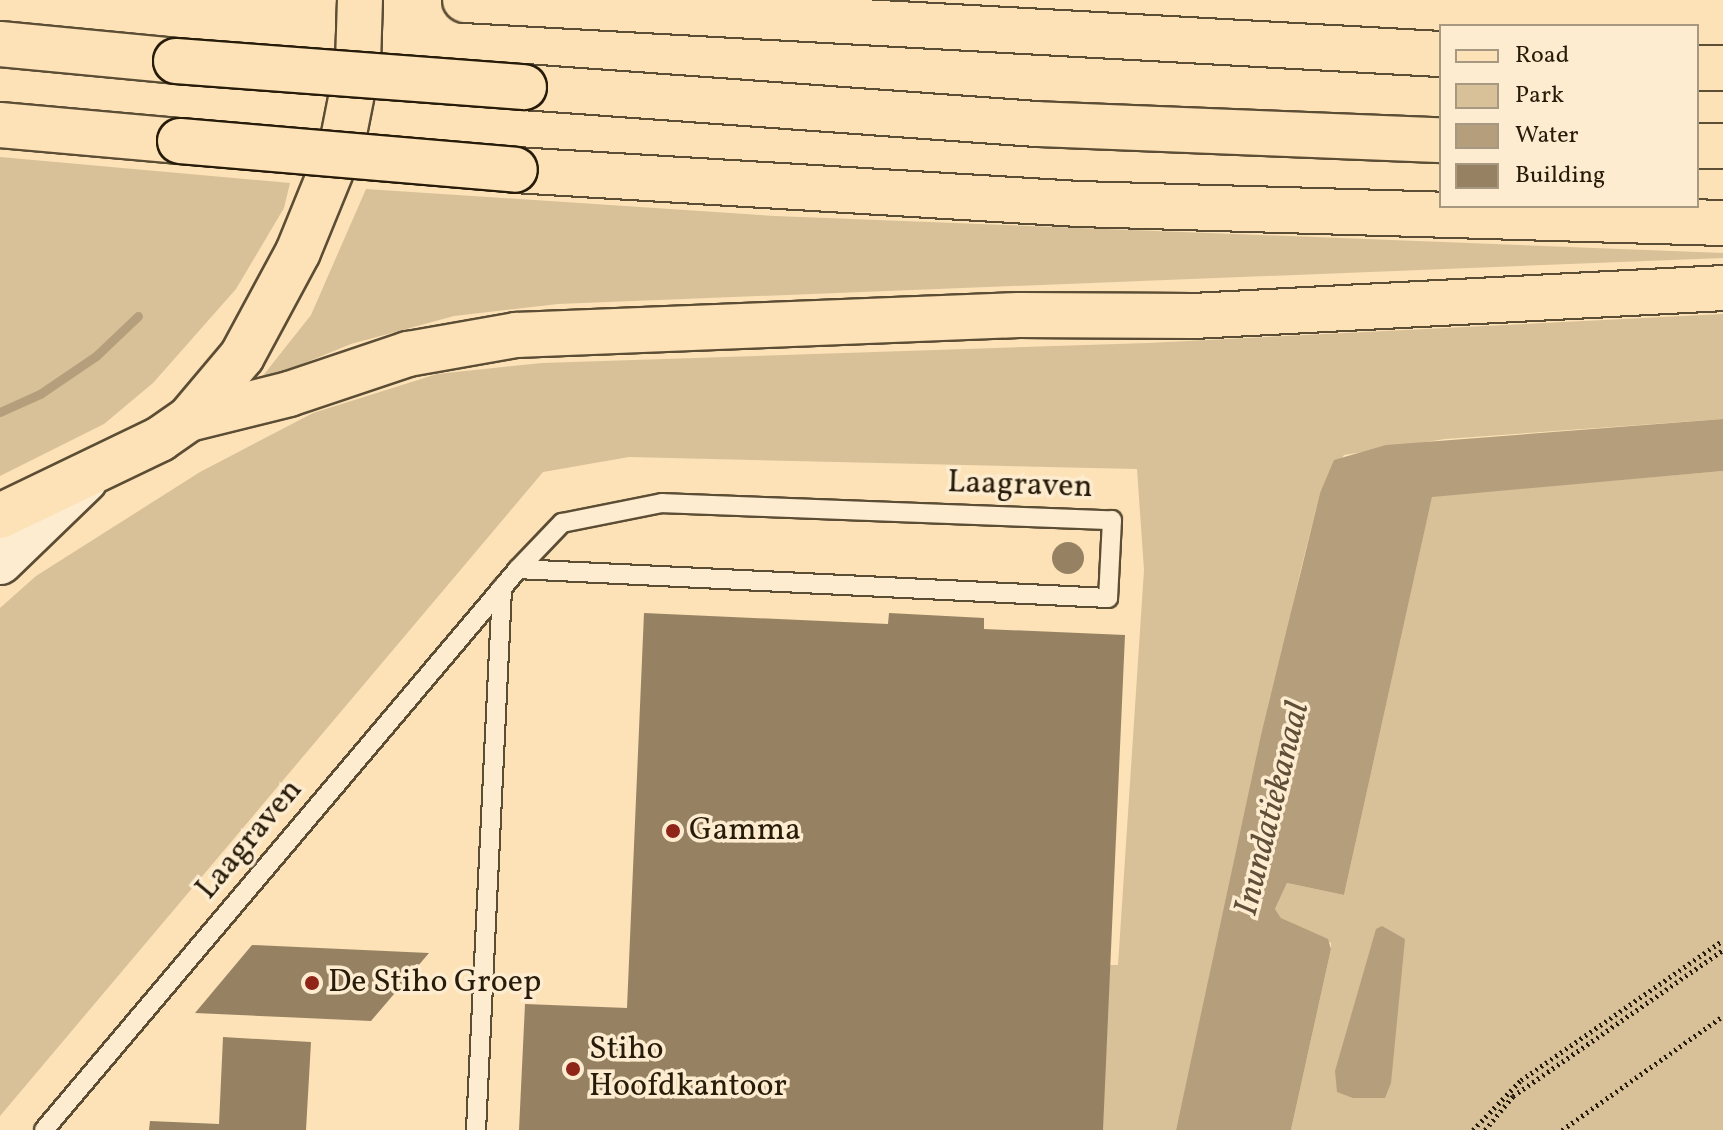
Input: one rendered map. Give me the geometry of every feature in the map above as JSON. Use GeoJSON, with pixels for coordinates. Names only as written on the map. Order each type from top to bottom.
{"type":"FeatureCollection","features":[{"type":"Feature","properties":{"kind":"main road"},"geometry":{"type":"LineString","coordinates":[[189,419],[242,356],[321,198],[342,144],[358,63],[360,0]]}},
{"type":"Feature","properties":{"kind":"main road"},"geometry":{"type":"LineString","coordinates":[[465,0],[1439,54]]}},
{"type":"Feature","properties":{"kind":"main road"},"geometry":{"type":"LineString","coordinates":[[0,44],[176,61],[1036,124],[1439,140]]}},
{"type":"Feature","properties":{"kind":"main road"},"geometry":{"type":"LineString","coordinates":[[1699,68],[1723,68]]}},
{"type":"Feature","properties":{"kind":"main road"},"geometry":{"type":"LineString","coordinates":[[0,125],[515,170],[1079,204],[1723,223]]}},
{"type":"Feature","properties":{"kind":"main road"},"geometry":{"type":"LineString","coordinates":[[1699,146],[1723,146]]}},
{"type":"Feature","properties":{"kind":"main road"},"geometry":{"type":"LineString","coordinates":[[0,516],[92,473],[189,419],[408,354],[516,335],[1003,315],[1193,316],[1723,288]]}},
{"type":"Feature","properties":{"kind":"main road"},"geometry":{"type":"LineString","coordinates":[[0,562],[92,473]]}},
{"type":"Feature","properties":{"kind":"lane","name":"Laagraven"},"geometry":{"type":"LineString","coordinates":[[44,1130],[518,569],[562,523],[662,503],[1112,520],[1108,598],[518,569]]}},
{"type":"Feature","properties":{"kind":"lane"},"geometry":{"type":"LineString","coordinates":[[476,1130],[502,588]]}},
{"type":"Feature","properties":{"kind":"path"},"geometry":{"type":"LineString","coordinates":[[1473,1130],[1521,1080],[1723,940]]}},
{"type":"Feature","properties":{"kind":"path"},"geometry":{"type":"LineString","coordinates":[[1485,1130],[1513,1096],[1723,950]]}},
{"type":"Feature","properties":{"kind":"path"},"geometry":{"type":"LineString","coordinates":[[1562,1130],[1723,1016]]}},
{"type":"Feature","properties":{"kind":"green space"},"geometry":{"type":"Polygon","coordinates":[[[0,157],[290,183],[284,208],[236,289],[153,383],[104,424],[0,476],[0,157]]]}},
{"type":"Feature","properties":{"kind":"green space"},"geometry":{"type":"Polygon","coordinates":[[[366,189],[775,216],[1723,253],[1723,258],[558,304],[454,316],[351,344],[258,382],[311,315],[366,189]]]}},
{"type":"Feature","properties":{"kind":"green space"},"geometry":{"type":"Polygon","coordinates":[[[1723,314],[1723,419],[1445,439],[1344,455],[1320,493],[1300,573],[1176,1130],[1089,1130],[1097,965],[1118,965],[1144,570],[1137,469],[629,457],[543,472],[0,1116],[0,608],[36,576],[200,472],[313,413],[437,374],[542,363],[1148,343],[1723,314]]]}},
{"type":"Feature","properties":{"kind":"green space"},"geometry":{"type":"Polygon","coordinates":[[[1723,471],[1723,1130],[1291,1130],[1331,943],[1281,918],[1275,909],[1287,883],[1344,895],[1432,496],[1723,471]]]}},
{"type":"Feature","properties":{"kind":"water","name":"Inundatiekanaal"},"geometry":{"type":"Polygon","coordinates":[[[1723,419],[1723,471],[1432,497],[1344,895],[1287,883],[1275,909],[1281,918],[1328,939],[1331,949],[1291,1130],[1176,1130],[1261,735],[1320,493],[1334,460],[1386,445],[1723,419]]]}},
{"type":"Feature","properties":{"kind":"water"},"geometry":{"type":"Polygon","coordinates":[[[1382,926],[1405,939],[1391,1083],[1385,1098],[1353,1098],[1337,1092],[1335,1071],[1376,929],[1382,926]]]}},
{"type":"Feature","properties":{"kind":"building"},"geometry":{"type":"Polygon","coordinates":[[[1068,542],[1079,547],[1084,558],[1079,569],[1068,574],[1057,569],[1052,558],[1057,547],[1068,542]]]}},
{"type":"Feature","properties":{"kind":"building"},"geometry":{"type":"Polygon","coordinates":[[[644,613],[888,624],[889,613],[984,618],[984,629],[1125,635],[1103,1130],[519,1130],[525,1004],[627,1008],[644,613]]]}},
{"type":"Feature","properties":{"kind":"building","name":"De Stiho Groep"},"geometry":{"type":"Polygon","coordinates":[[[252,945],[429,953],[371,1021],[195,1013],[252,945]]]}},
{"type":"Feature","properties":{"kind":"building"},"geometry":{"type":"Polygon","coordinates":[[[223,1037],[311,1042],[306,1130],[149,1130],[150,1121],[219,1124],[223,1037]]]}},
{"type":"Feature","properties":{"kind":"waterway"},"geometry":{"type":"LineString","coordinates":[[0,412],[40,394],[96,356],[138,316]]}},
{"type":"Feature","properties":{"kind":"place","name":"Gamma"},"geometry":{"type":"Point","coordinates":[673,831]}},
{"type":"Feature","properties":{"kind":"place","name":"De Stiho Groep"},"geometry":{"type":"Point","coordinates":[312,983]}},
{"type":"Feature","properties":{"kind":"place","name":"Stiho Hoofdkantoor"},"geometry":{"type":"Point","coordinates":[573,1069]}}]}
